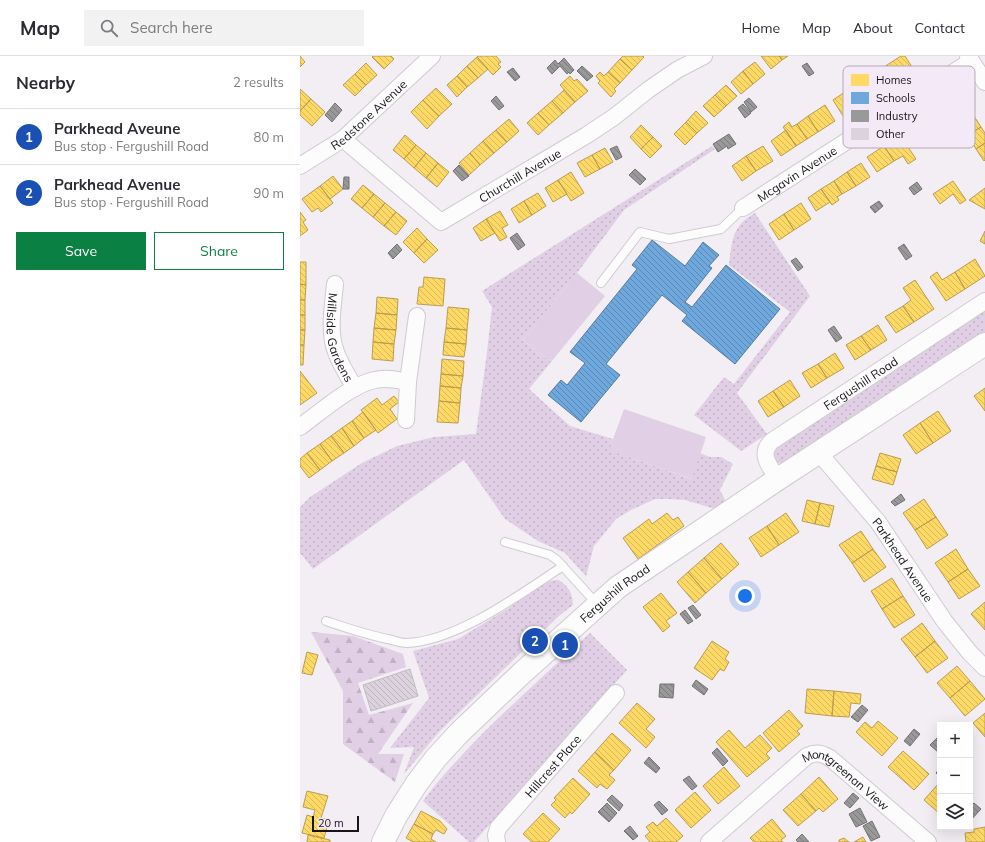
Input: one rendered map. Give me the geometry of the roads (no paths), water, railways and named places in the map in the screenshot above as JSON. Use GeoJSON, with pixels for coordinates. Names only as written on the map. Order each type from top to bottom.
{"type":"FeatureCollection","features":[{"type":"Feature","properties":{"kind":"main road","name":"Fergushill Road"},"geometry":{"type":"LineString","coordinates":[[383,842],[396,816],[417,782],[459,733],[516,678],[618,587],[778,479],[985,344]]}},
{"type":"Feature","properties":{"kind":"street","name":"Redstone Avenue"},"geometry":{"type":"LineString","coordinates":[[300,166],[344,139],[432,56]]}},
{"type":"Feature","properties":{"kind":"street","name":"Churchill Avenue"},"geometry":{"type":"LineString","coordinates":[[344,139],[441,222],[587,135],[614,117],[677,70],[704,56]]}},
{"type":"Feature","properties":{"kind":"street"},"geometry":{"type":"LineString","coordinates":[[970,58],[985,82]]}},
{"type":"Feature","properties":{"kind":"street","name":"Mcgavin Avenue"},"geometry":{"type":"LineString","coordinates":[[958,66],[970,58]]}},
{"type":"Feature","properties":{"kind":"street","name":"Mcgavin Avenue"},"geometry":{"type":"LineString","coordinates":[[743,208],[843,142]]}},
{"type":"Feature","properties":{"kind":"street","name":"Millside Gardens"},"geometry":{"type":"LineString","coordinates":[[335,284],[332,334],[333,343],[354,388]]}},
{"type":"Feature","properties":{"kind":"street","name":"Fergushill Road"},"geometry":{"type":"LineString","coordinates":[[778,479],[766,458],[766,449],[772,441],[985,301]]}},
{"type":"Feature","properties":{"kind":"street"},"geometry":{"type":"LineString","coordinates":[[406,420],[408,382],[417,316]]}},
{"type":"Feature","properties":{"kind":"street","name":"Millside Gardens"},"geometry":{"type":"LineString","coordinates":[[300,427],[354,388],[365,382],[376,379],[392,379],[408,382]]}},
{"type":"Feature","properties":{"kind":"street","name":"Parkhead Avenue"},"geometry":{"type":"LineString","coordinates":[[819,453],[878,522],[945,622],[970,653],[985,668]]}},
{"type":"Feature","properties":{"kind":"street","name":"Hillcrest Place"},"geometry":{"type":"LineString","coordinates":[[497,842],[496,835],[498,828],[616,693]]}},
{"type":"Feature","properties":{"kind":"street","name":"Montgreenan View"},"geometry":{"type":"LineString","coordinates":[[710,842],[807,756],[813,753],[818,753],[830,758],[928,842]]}},
{"type":"Feature","properties":{"kind":"lane"},"geometry":{"type":"LineString","coordinates":[[601,283],[640,232],[669,239],[721,229],[743,208]]}},
{"type":"Feature","properties":{"kind":"lane"},"geometry":{"type":"LineString","coordinates":[[505,542],[550,555],[563,566],[598,605]]}},
{"type":"Feature","properties":{"kind":"lane"},"geometry":{"type":"LineString","coordinates":[[326,621],[361,633],[405,643],[434,639],[474,622],[511,601],[563,566]]}},
{"type":"Feature","properties":{"kind":"place","name":"Parkhead Avenue"},"geometry":{"type":"Point","coordinates":[535,641]}},
{"type":"Feature","properties":{"kind":"place","name":"Parkhead Aveune"},"geometry":{"type":"Point","coordinates":[565,645]}}]}
